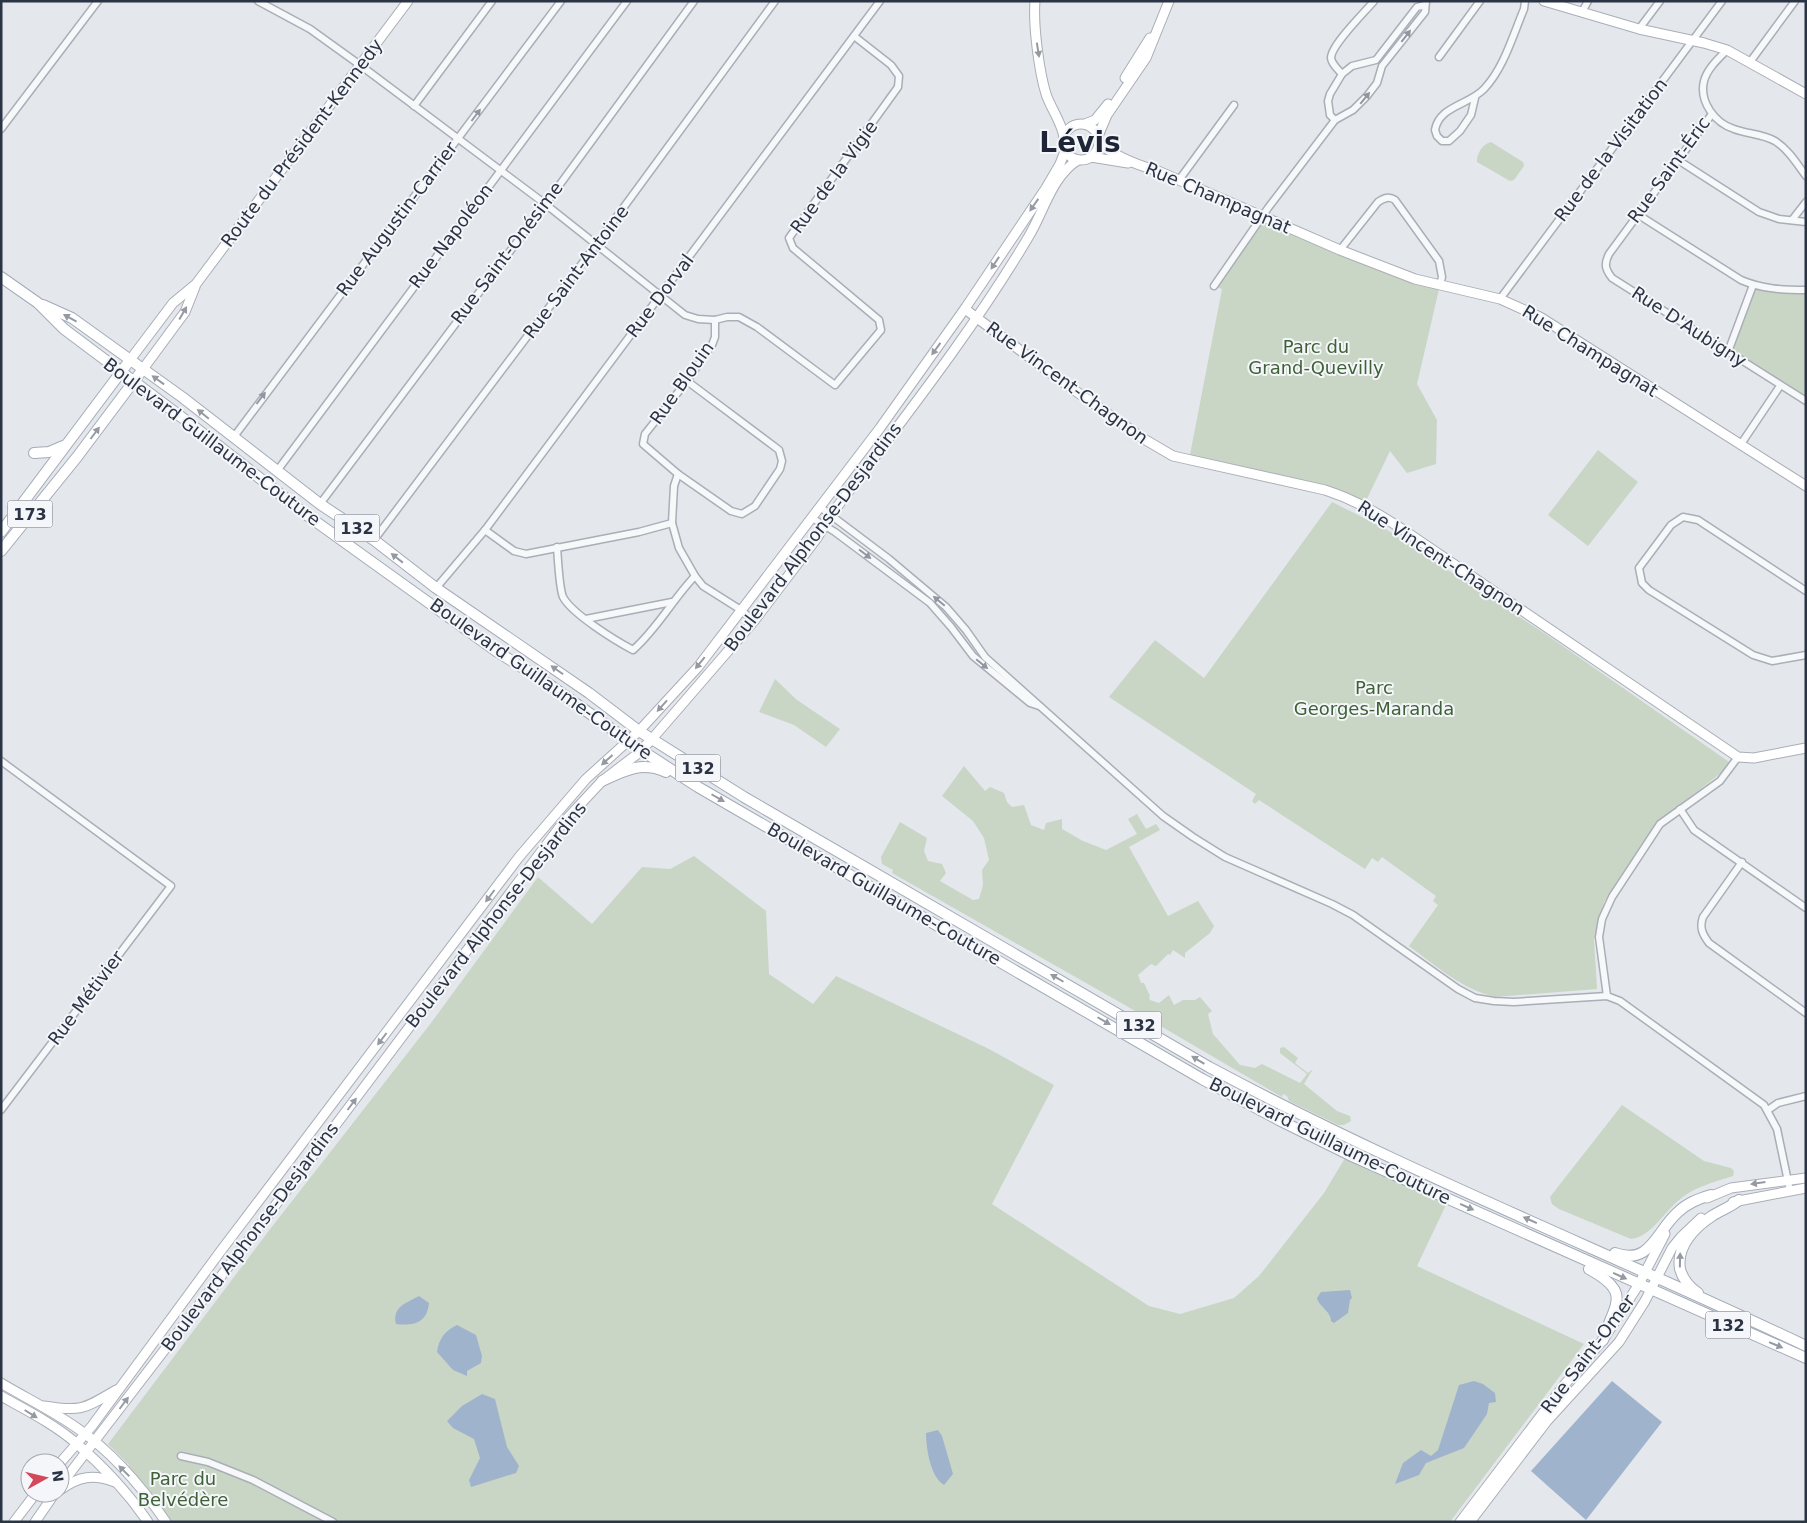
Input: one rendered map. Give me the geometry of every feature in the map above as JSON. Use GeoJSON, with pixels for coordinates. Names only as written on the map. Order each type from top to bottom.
{"type":"FeatureCollection","features":[{"type":"Feature","properties":{"kind":"main road","name":"Route du Président-Kennedy"},"geometry":{"type":"LineString","coordinates":[[1,532],[173,303],[196,284],[408,1]]}},
{"type":"Feature","properties":{"kind":"main road"},"geometry":{"type":"LineString","coordinates":[[1035,1],[1037,45],[1044,85],[1064,137],[1065,151],[1078,160],[1091,157],[1098,148],[1107,115],[1146,58],[1169,1]]}},
{"type":"Feature","properties":{"kind":"main road"},"geometry":{"type":"LineString","coordinates":[[1544,1],[1639,28],[1727,50],[1805,93]]}},
{"type":"Feature","properties":{"kind":"main road"},"geometry":{"type":"LineString","coordinates":[[1064,137],[1073,126],[1095,120],[1111,100],[1157,28]]}},
{"type":"Feature","properties":{"kind":"main road"},"geometry":{"type":"LineString","coordinates":[[1085,124],[1095,131],[1099,140]]}},
{"type":"Feature","properties":{"kind":"main road","name":"Rue Champagnat"},"geometry":{"type":"LineString","coordinates":[[1099,140],[1110,151],[1136,164],[1179,180],[1340,250],[1415,279],[1500,299],[1540,317],[1806,486]]}},
{"type":"Feature","properties":{"kind":"main road","name":"Boulevard Alphonse-Desjardins"},"geometry":{"type":"LineString","coordinates":[[68,1453],[119,1389],[220,1252],[519,857],[586,779],[639,731],[698,667],[820,508],[965,309],[1046,188],[1065,151]]}},
{"type":"Feature","properties":{"kind":"main road","name":"Rue Champagnat"},"geometry":{"type":"LineString","coordinates":[[1091,157],[1136,164]]}},
{"type":"Feature","properties":{"kind":"main road","name":"Boulevard Alphonse-Desjardins"},"geometry":{"type":"LineString","coordinates":[[70,1473],[268,1215],[562,824],[602,781],[652,739],[754,621],[825,526],[830,515],[977,318],[1024,245],[1057,182],[1067,168],[1078,160]]}},
{"type":"Feature","properties":{"kind":"main road","name":"Boulevard Guillaume-Couture"},"geometry":{"type":"LineString","coordinates":[[1,277],[38,303],[64,329],[308,516],[469,632],[698,787],[1202,1079],[1272,1116],[1354,1157],[1806,1358]]}},
{"type":"Feature","properties":{"kind":"main road","name":"Route du Président-Kennedy"},"geometry":{"type":"LineString","coordinates":[[1,551],[77,456],[185,312],[196,284]]}},
{"type":"Feature","properties":{"kind":"main road","name":"Boulevard Guillaume-Couture"},"geometry":{"type":"LineString","coordinates":[[38,303],[72,318],[182,397],[320,504],[374,540],[436,588],[589,693],[639,731],[744,797],[1284,1107],[1806,1346]]}},
{"type":"Feature","properties":{"kind":"main road","name":"Rue Vincent-Chagnon"},"geometry":{"type":"LineString","coordinates":[[965,309],[1079,394],[1172,456],[1325,490],[1364,505],[1738,756]]}},
{"type":"Feature","properties":{"kind":"main road"},"geometry":{"type":"LineString","coordinates":[[34,453],[49,452],[67,444]]}},
{"type":"Feature","properties":{"kind":"main road"},"geometry":{"type":"LineString","coordinates":[[1738,756],[1754,758],[1806,748]]}},
{"type":"Feature","properties":{"kind":"main road"},"geometry":{"type":"LineString","coordinates":[[602,781],[628,770],[648,766],[658,768],[698,787]]}},
{"type":"Feature","properties":{"kind":"main road","name":"Rue Saint-Omer"},"geometry":{"type":"LineString","coordinates":[[1460,1522],[1566,1384],[1603,1340],[1639,1284],[1661,1240],[1684,1212],[1711,1195],[1731,1188],[1806,1178]]}},
{"type":"Feature","properties":{"kind":"main road","name":"Rue Saint-Omer"},"geometry":{"type":"LineString","coordinates":[[1470,1522],[1547,1421],[1619,1342],[1651,1290],[1672,1248],[1688,1230],[1712,1210],[1739,1200],[1806,1188]]}},
{"type":"Feature","properties":{"kind":"main road"},"geometry":{"type":"LineString","coordinates":[[1574,1240],[1589,1243],[1623,1256],[1632,1257],[1640,1255],[1648,1250],[1662,1229],[1678,1212],[1695,1200],[1711,1195]]}},
{"type":"Feature","properties":{"kind":"main road"},"geometry":{"type":"LineString","coordinates":[[1720,1307],[1695,1291],[1685,1282],[1681,1275],[1679,1258],[1683,1245],[1699,1227],[1712,1216],[1739,1200]]}},
{"type":"Feature","properties":{"kind":"main road"},"geometry":{"type":"LineString","coordinates":[[1568,1253],[1609,1282],[1615,1293],[1615,1311],[1603,1340]]}},
{"type":"Feature","properties":{"kind":"main road"},"geometry":{"type":"LineString","coordinates":[[1,1383],[39,1405],[94,1442],[153,1502],[166,1522]]}},
{"type":"Feature","properties":{"kind":"main road"},"geometry":{"type":"LineString","coordinates":[[39,1405],[76,1409],[88,1406],[119,1389]]}},
{"type":"Feature","properties":{"kind":"main road"},"geometry":{"type":"LineString","coordinates":[[1,1396],[76,1443],[118,1483],[148,1522]]}},
{"type":"Feature","properties":{"kind":"main road"},"geometry":{"type":"LineString","coordinates":[[70,1484],[89,1477],[104,1478],[118,1483]]}},
{"type":"Feature","properties":{"kind":"main road"},"geometry":{"type":"LineString","coordinates":[[14,1522],[28,1503]]}},
{"type":"Feature","properties":{"kind":"main road"},"geometry":{"type":"LineString","coordinates":[[35,1522],[49,1503]]}},
{"type":"Feature","properties":{"kind":"street"},"geometry":{"type":"LineString","coordinates":[[1,129],[98,1]]}},
{"type":"Feature","properties":{"kind":"street","name":"Rue de la Vigie"},"geometry":{"type":"LineString","coordinates":[[258,1],[270,4],[310,29],[360,65],[544,203],[685,315],[698,319],[715,320],[727,317],[740,317],[757,327],[835,385],[881,330],[879,320],[793,248],[789,238],[898,88],[900,76],[891,65],[854,36]]}},
{"type":"Feature","properties":{"kind":"street"},"geometry":{"type":"LineString","coordinates":[[414,106],[492,1]]}},
{"type":"Feature","properties":{"kind":"street","name":"Rue Augustin-Carrier"},"geometry":{"type":"LineString","coordinates":[[233,438],[561,1]]}},
{"type":"Feature","properties":{"kind":"street","name":"Rue Napoléon"},"geometry":{"type":"LineString","coordinates":[[277,471],[627,1]]}},
{"type":"Feature","properties":{"kind":"street","name":"Rue Saint-Onésime"},"geometry":{"type":"LineString","coordinates":[[320,504],[694,1]]}},
{"type":"Feature","properties":{"kind":"street","name":"Rue Saint-Antoine"},"geometry":{"type":"LineString","coordinates":[[374,540],[596,245],[774,1]]}},
{"type":"Feature","properties":{"kind":"street","name":"Rue Dorval"},"geometry":{"type":"LineString","coordinates":[[436,588],[485,530],[880,1]]}},
{"type":"Feature","properties":{"kind":"street"},"geometry":{"type":"LineString","coordinates":[[1342,74],[1333,65],[1332,53],[1374,1]]}},
{"type":"Feature","properties":{"kind":"street"},"geometry":{"type":"LineString","coordinates":[[1439,57],[1480,1]]}},
{"type":"Feature","properties":{"kind":"street"},"geometry":{"type":"LineString","coordinates":[[1475,98],[1471,116],[1460,131],[1449,141],[1439,139],[1435,130],[1443,114],[1475,98],[1494,76],[1524,9],[1525,1]]}},
{"type":"Feature","properties":{"kind":"street"},"geometry":{"type":"LineString","coordinates":[[1582,12],[1588,1]]}},
{"type":"Feature","properties":{"kind":"street"},"geometry":{"type":"LineString","coordinates":[[1639,28],[1660,1]]}},
{"type":"Feature","properties":{"kind":"street","name":"Rue de la Visitation"},"geometry":{"type":"LineString","coordinates":[[1500,299],[1722,1]]}},
{"type":"Feature","properties":{"kind":"street"},"geometry":{"type":"LineString","coordinates":[[1750,62],[1795,1]]}},
{"type":"Feature","properties":{"kind":"street"},"geometry":{"type":"LineString","coordinates":[[1214,286],[1263,216],[1335,120],[1343,117],[1361,104],[1377,83],[1382,66],[1425,12],[1425,3],[1417,7],[1376,60],[1352,66],[1342,74],[1328,100],[1330,115],[1335,120]]}},
{"type":"Feature","properties":{"kind":"street","name":"Rue Saint-Éric"},"geometry":{"type":"LineString","coordinates":[[1605,262],[1637,214],[1712,114],[1705,102],[1704,80],[1710,68],[1727,50]]}},
{"type":"Feature","properties":{"kind":"street"},"geometry":{"type":"LineString","coordinates":[[1376,60],[1382,66]]}},
{"type":"Feature","properties":{"kind":"street"},"geometry":{"type":"LineString","coordinates":[[1179,180],[1234,105]]}},
{"type":"Feature","properties":{"kind":"street"},"geometry":{"type":"LineString","coordinates":[[1712,114],[1733,129],[1773,140],[1790,154],[1806,176]]}},
{"type":"Feature","properties":{"kind":"street"},"geometry":{"type":"LineString","coordinates":[[1678,160],[1759,212],[1780,219],[1806,222]]}},
{"type":"Feature","properties":{"kind":"street"},"geometry":{"type":"LineString","coordinates":[[1340,250],[1378,202],[1383,199],[1392,198],[1439,261],[1442,277],[1440,285]]}},
{"type":"Feature","properties":{"kind":"street"},"geometry":{"type":"LineString","coordinates":[[1792,220],[1806,202]]}},
{"type":"Feature","properties":{"kind":"street"},"geometry":{"type":"LineString","coordinates":[[1637,214],[1733,275],[1754,285],[1781,290],[1806,290]]}},
{"type":"Feature","properties":{"kind":"street","name":"Rue D'Aubigny"},"geometry":{"type":"LineString","coordinates":[[1605,262],[1606,269],[1612,278],[1806,401]]}},
{"type":"Feature","properties":{"kind":"street"},"geometry":{"type":"LineString","coordinates":[[1728,352],[1754,285]]}},
{"type":"Feature","properties":{"kind":"street","name":"Rue Blouin"},"geometry":{"type":"LineString","coordinates":[[678,474],[643,444],[645,434],[687,381],[712,345],[715,337],[715,320]]}},
{"type":"Feature","properties":{"kind":"street"},"geometry":{"type":"LineString","coordinates":[[687,381],[779,450],[782,461],[780,470],[755,506],[742,514],[731,511],[678,474],[674,486],[672,523],[679,548],[695,576],[703,586],[741,610],[754,621]]}},
{"type":"Feature","properties":{"kind":"street"},"geometry":{"type":"LineString","coordinates":[[1741,444],[1780,386]]}},
{"type":"Feature","properties":{"kind":"street"},"geometry":{"type":"LineString","coordinates":[[820,508],[889,559],[946,607],[985,656],[1033,698],[1038,706],[1163,816],[1225,857],[1354,915],[1458,989],[1475,998],[1494,1002],[1514,1002],[1607,996],[1620,1001],[1757,1099],[1768,1110],[1777,1129],[1790,1190]]}},
{"type":"Feature","properties":{"kind":"street"},"geometry":{"type":"LineString","coordinates":[[1806,591],[1698,520],[1683,516],[1671,525],[1639,568],[1642,583],[1649,590],[1753,655],[1772,661],[1806,655]]}},
{"type":"Feature","properties":{"kind":"street"},"geometry":{"type":"LineString","coordinates":[[812,518],[930,603],[973,656],[1030,704],[1038,706]]}},
{"type":"Feature","properties":{"kind":"street"},"geometry":{"type":"LineString","coordinates":[[485,530],[514,551],[526,554],[639,532],[672,523]]}},
{"type":"Feature","properties":{"kind":"street"},"geometry":{"type":"LineString","coordinates":[[557,547],[562,595],[570,607],[586,620],[633,650],[642,643],[672,602],[695,576]]}},
{"type":"Feature","properties":{"kind":"street"},"geometry":{"type":"LineString","coordinates":[[586,620],[672,602]]}},
{"type":"Feature","properties":{"kind":"street"},"geometry":{"type":"LineString","coordinates":[[1607,996],[1599,937],[1602,919],[1612,897],[1660,824],[1720,781],[1738,756]]}},
{"type":"Feature","properties":{"kind":"street","name":"Rue Métivier"},"geometry":{"type":"LineString","coordinates":[[1,761],[170,886],[1,1110]]}},
{"type":"Feature","properties":{"kind":"street"},"geometry":{"type":"LineString","coordinates":[[1680,809],[1694,830],[1806,908]]}},
{"type":"Feature","properties":{"kind":"street"},"geometry":{"type":"LineString","coordinates":[[1742,862],[1702,917],[1701,923],[1704,936],[1709,943],[1806,1012]]}},
{"type":"Feature","properties":{"kind":"street"},"geometry":{"type":"LineString","coordinates":[[1768,1110],[1778,1103],[1806,1096]]}},
{"type":"Feature","properties":{"kind":"street"},"geometry":{"type":"LineString","coordinates":[[181,1456],[208,1462],[253,1480],[334,1522]]}},
{"type":"Feature","properties":{"kind":"green space"},"geometry":{"type":"Polygon","coordinates":[[[1491,142],[1523,162],[1524,166],[1514,180],[1510,181],[1477,162],[1481,150],[1491,142]]]}},
{"type":"Feature","properties":{"kind":"green space","name":"Parc du Grand-Quevilly"},"geometry":{"type":"Polygon","coordinates":[[[1263,216],[1440,285],[1417,384],[1437,420],[1436,464],[1407,473],[1390,451],[1364,505],[1346,497],[1189,460],[1222,289],[1214,286],[1263,216]]]}},
{"type":"Feature","properties":{"kind":"green space"},"geometry":{"type":"Polygon","coordinates":[[[1753,285],[1806,290],[1806,400],[1728,352],[1753,285]]]}},
{"type":"Feature","properties":{"kind":"green space"},"geometry":{"type":"Polygon","coordinates":[[[1598,450],[1638,482],[1588,546],[1548,515],[1598,450]]]}},
{"type":"Feature","properties":{"kind":"green space","name":"Parc Georges-Maranda"},"geometry":{"type":"Polygon","coordinates":[[[1332,502],[1384,528],[1547,635],[1732,764],[1659,822],[1604,902],[1594,940],[1597,989],[1495,997],[1460,983],[1409,946],[1438,905],[1433,901],[1436,896],[1382,857],[1378,862],[1372,858],[1365,869],[1259,800],[1255,804],[1252,801],[1256,794],[1109,697],[1155,640],[1204,678],[1332,502]]]}},
{"type":"Feature","properties":{"kind":"green space"},"geometry":{"type":"Polygon","coordinates":[[[775,679],[797,700],[840,729],[826,747],[794,725],[759,712],[775,679]]]}},
{"type":"Feature","properties":{"kind":"green space"},"geometry":{"type":"Polygon","coordinates":[[[964,766],[985,791],[990,787],[1004,793],[1007,802],[1012,807],[1024,805],[1031,825],[1044,830],[1046,823],[1062,819],[1062,829],[1083,841],[1106,850],[1137,834],[1128,819],[1137,814],[1146,829],[1156,824],[1160,830],[1129,847],[1168,916],[1198,901],[1214,926],[1210,933],[1185,953],[1185,958],[1173,950],[1170,955],[1168,954],[1156,966],[1151,964],[1138,975],[1141,983],[1144,983],[1150,1000],[1159,1003],[1169,995],[1174,1005],[1183,1000],[1195,1000],[1200,997],[1212,1011],[1208,1014],[1213,1034],[1240,1065],[1255,1068],[1262,1064],[1300,1083],[1307,1074],[1280,1053],[1280,1048],[1284,1047],[1298,1058],[1295,1063],[1308,1073],[1313,1069],[1304,1084],[1337,1111],[1350,1116],[1351,1121],[1344,1125],[1338,1125],[1289,1101],[1287,1096],[1283,1094],[1282,1097],[892,873],[893,870],[882,864],[881,857],[900,822],[927,838],[924,851],[928,861],[942,864],[946,873],[940,881],[973,900],[979,899],[983,885],[982,870],[989,860],[984,838],[973,821],[942,796],[964,766]]]}},
{"type":"Feature","properties":{"kind":"green space","name":"Parc du Belvédère"},"geometry":{"type":"Polygon","coordinates":[[[694,856],[766,911],[769,974],[813,1004],[836,976],[989,1049],[1054,1085],[992,1204],[1149,1306],[1180,1314],[1234,1298],[1259,1276],[1324,1193],[1345,1158],[1446,1205],[1417,1266],[1584,1344],[1450,1522],[166,1522],[125,1471],[129,1465],[108,1444],[271,1228],[431,1023],[538,877],[592,924],[642,867],[670,869],[694,856]]]}},
{"type":"Feature","properties":{"kind":"green space"},"geometry":{"type":"Polygon","coordinates":[[[1622,1105],[1704,1161],[1731,1168],[1734,1171],[1733,1176],[1705,1185],[1685,1195],[1645,1234],[1631,1239],[1559,1209],[1552,1204],[1550,1197],[1622,1105]]]}},
{"type":"Feature","properties":{"kind":"water"},"geometry":{"type":"Polygon","coordinates":[[[1350,1290],[1352,1298],[1348,1313],[1334,1323],[1317,1298],[1321,1292],[1350,1290]]]}},
{"type":"Feature","properties":{"kind":"water"},"geometry":{"type":"Polygon","coordinates":[[[419,1296],[429,1303],[426,1315],[414,1324],[396,1324],[396,1313],[401,1306],[419,1296]]]}},
{"type":"Feature","properties":{"kind":"water"},"geometry":{"type":"Polygon","coordinates":[[[457,1325],[476,1335],[482,1356],[481,1363],[467,1371],[467,1376],[453,1370],[437,1352],[443,1336],[457,1325]]]}},
{"type":"Feature","properties":{"kind":"water"},"geometry":{"type":"Polygon","coordinates":[[[1474,1381],[1483,1384],[1495,1393],[1496,1402],[1489,1403],[1487,1414],[1464,1448],[1426,1463],[1419,1475],[1395,1484],[1403,1463],[1421,1450],[1431,1456],[1438,1450],[1459,1385],[1474,1381]]]}},
{"type":"Feature","properties":{"kind":"water"},"geometry":{"type":"Polygon","coordinates":[[[1612,1381],[1662,1422],[1586,1520],[1531,1471],[1612,1381]]]}},
{"type":"Feature","properties":{"kind":"water"},"geometry":{"type":"Polygon","coordinates":[[[482,1394],[495,1399],[507,1447],[519,1466],[516,1473],[471,1487],[469,1480],[480,1458],[474,1439],[453,1428],[447,1421],[462,1406],[482,1394]]]}},
{"type":"Feature","properties":{"kind":"water"},"geometry":{"type":"Polygon","coordinates":[[[938,1430],[942,1436],[953,1474],[944,1485],[939,1481],[932,1469],[927,1446],[926,1433],[938,1430]]]}},
{"type":"Feature","properties":{"kind":"district","name":"Lévis"},"geometry":{"type":"Point","coordinates":[1080,142]}}]}
